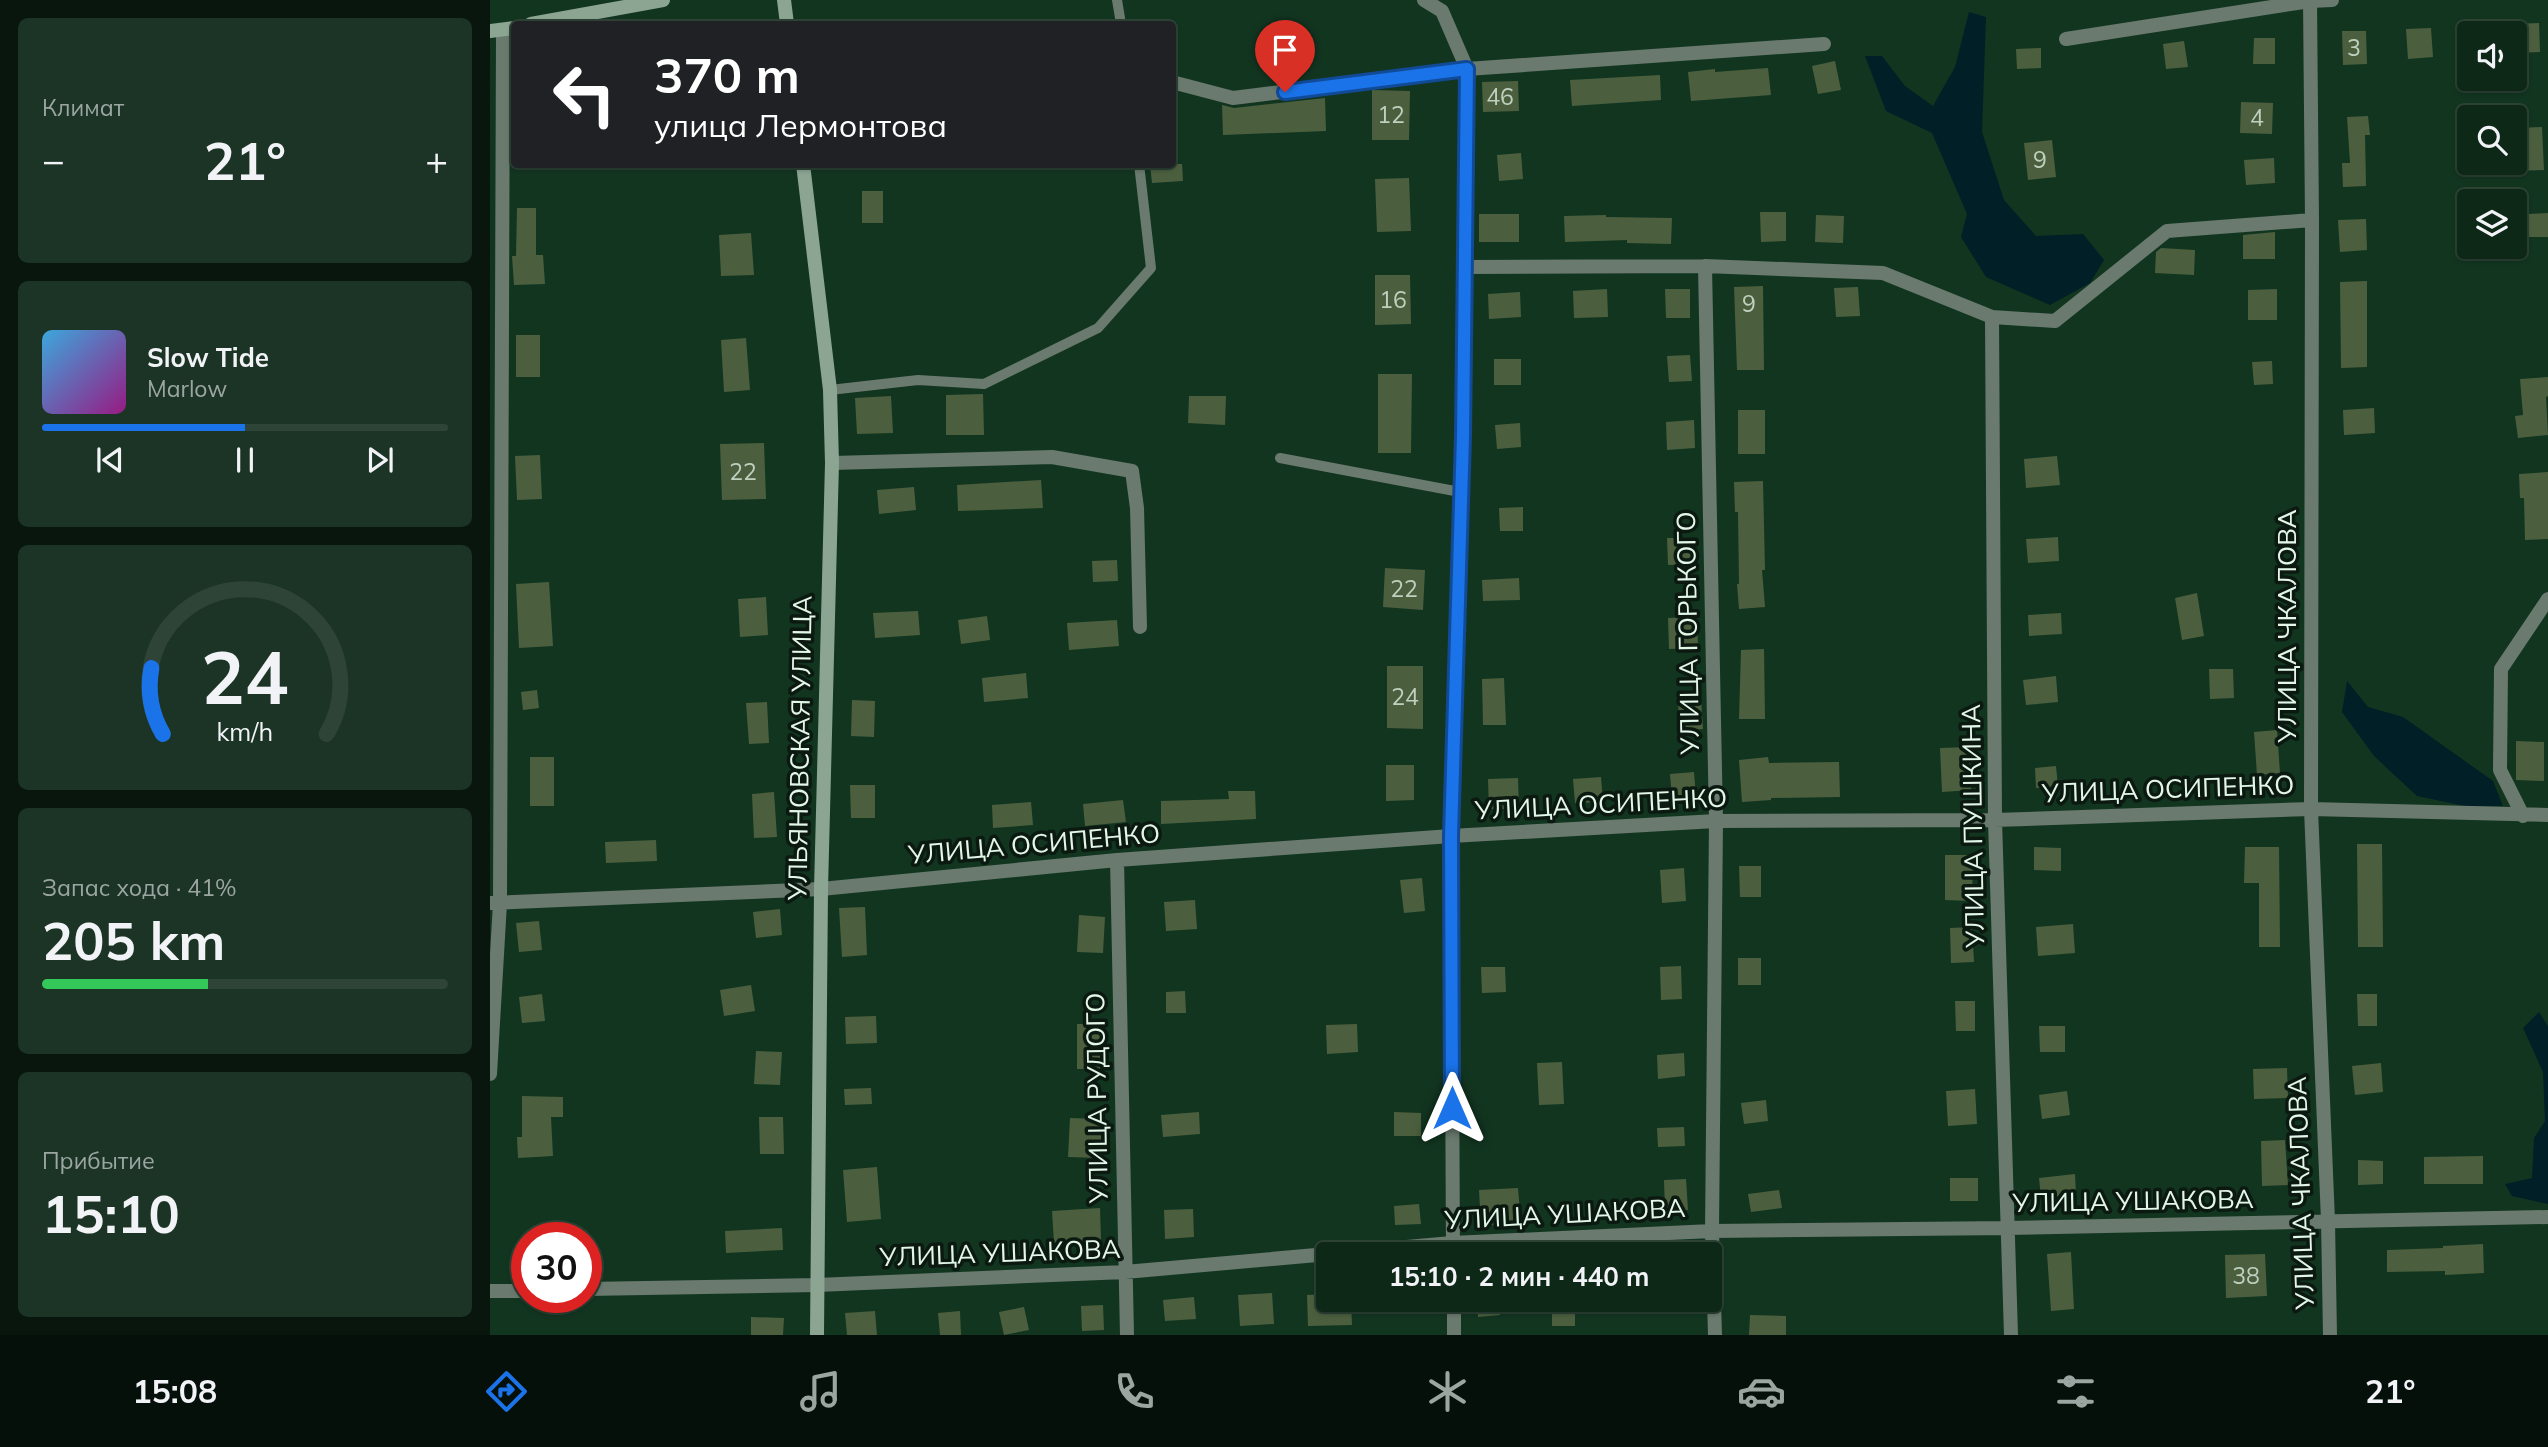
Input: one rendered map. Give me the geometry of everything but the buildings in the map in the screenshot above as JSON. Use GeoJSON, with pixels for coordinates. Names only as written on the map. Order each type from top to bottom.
{"type":"FeatureCollection","features":[{"type":"Feature","properties":{"kind":"street"},"geometry":{"type":"LineString","coordinates":[[548,21],[663,0]]}},
{"type":"Feature","properties":{"kind":"street"},"geometry":{"type":"LineString","coordinates":[[784,0],[787,21]]}},
{"type":"Feature","properties":{"kind":"street"},"geometry":{"type":"LineString","coordinates":[[1424,0],[1442,11],[1467,69],[1463,436],[1451,836],[1452,1242]]}},
{"type":"Feature","properties":{"kind":"street"},"geometry":{"type":"LineString","coordinates":[[2066,39],[2310,1],[2332,0]]}},
{"type":"Feature","properties":{"kind":"street","name":"УЛИЦА ЧКАЛОВА"},"geometry":{"type":"LineString","coordinates":[[2310,1],[2311,808],[2330,1335]]}},
{"type":"Feature","properties":{"kind":"street"},"geometry":{"type":"LineString","coordinates":[[490,1074],[495,903],[503,29]]}},
{"type":"Feature","properties":{"kind":"street"},"geometry":{"type":"LineString","coordinates":[[1176,83],[1233,98],[1467,69],[1824,44]]}},
{"type":"Feature","properties":{"kind":"street","name":"УЛЬЯНОВСКАЯ УЛИЦА"},"geometry":{"type":"LineString","coordinates":[[803,168],[830,390],[832,463],[821,889],[817,1335]]}},
{"type":"Feature","properties":{"kind":"street"},"geometry":{"type":"LineString","coordinates":[[1466,267],[1705,266],[1884,273],[1992,317],[2056,321],[2167,231],[2312,220]]}},
{"type":"Feature","properties":{"kind":"street","name":"УЛИЦА ГОРЬКОГО"},"geometry":{"type":"LineString","coordinates":[[1705,266],[1716,821],[1712,1231],[1715,1335]]}},
{"type":"Feature","properties":{"kind":"street","name":"УЛИЦА ПУШКИНА"},"geometry":{"type":"LineString","coordinates":[[1992,317],[1995,820],[2011,1335]]}},
{"type":"Feature","properties":{"kind":"street"},"geometry":{"type":"LineString","coordinates":[[832,463],[1052,457],[1132,471],[1140,626]]}},
{"type":"Feature","properties":{"kind":"street"},"geometry":{"type":"LineString","coordinates":[[2523,816],[2500,770],[2501,669],[2548,598]]}},
{"type":"Feature","properties":{"kind":"street","name":"УЛИЦА ОСИПЕНКО"},"geometry":{"type":"LineString","coordinates":[[495,903],[821,889],[1118,860],[1451,836],[1716,821],[1995,820],[2311,808],[2548,815]]}},
{"type":"Feature","properties":{"kind":"street","name":"УЛИЦА РУДОГО"},"geometry":{"type":"LineString","coordinates":[[1118,860],[1128,1335]]}},
{"type":"Feature","properties":{"kind":"street","name":"УЛИЦА УШАКОВА"},"geometry":{"type":"LineString","coordinates":[[1553,1242],[1712,1231],[2548,1217]]}},
{"type":"Feature","properties":{"kind":"street","name":"УЛИЦА УШАКОВА"},"geometry":{"type":"LineString","coordinates":[[602,1289],[817,1284],[1125,1272],[1316,1259]]}},
{"type":"Feature","properties":{"kind":"street"},"geometry":{"type":"LineString","coordinates":[[490,1291],[511,1291]]}},
{"type":"Feature","properties":{"kind":"street"},"geometry":{"type":"LineString","coordinates":[[1454,1312],[1454,1335]]}},
{"type":"Feature","properties":{"kind":"lane"},"geometry":{"type":"LineString","coordinates":[[1117,0],[1120,21]]}},
{"type":"Feature","properties":{"kind":"lane"},"geometry":{"type":"LineString","coordinates":[[830,390],[918,380],[984,384],[1098,328],[1151,268],[1139,168]]}},
{"type":"Feature","properties":{"kind":"lane"},"geometry":{"type":"LineString","coordinates":[[1280,458],[1460,492]]}},
{"type":"Feature","properties":{"kind":"water"},"geometry":{"type":"Polygon","coordinates":[[[1969,12],[1986,17],[1982,132],[2004,200],[2036,236],[2083,234],[2104,260],[2090,283],[2050,305],[1986,277],[1961,237],[1967,214],[1932,133],[1886,111],[1865,56],[1882,56],[1905,86],[1933,106],[1955,67],[1969,12]]]}},
{"type":"Feature","properties":{"kind":"water"},"geometry":{"type":"Polygon","coordinates":[[[2347,681],[2368,707],[2403,717],[2493,781],[2503,806],[2465,806],[2417,796],[2374,756],[2342,712],[2347,681]]]}},
{"type":"Feature","properties":{"kind":"water"},"geometry":{"type":"Polygon","coordinates":[[[2539,1012],[2548,1026],[2548,1204],[2512,1196],[2505,1184],[2532,1178],[2534,1138],[2545,1121],[2543,1072],[2523,1028],[2539,1012]]]}},
{"type":"Feature","properties":{"kind":"route"},"geometry":{"type":"LineString","coordinates":[[1285,92],[1467,69],[1463,436],[1451,836],[1452,1108]]}}]}
